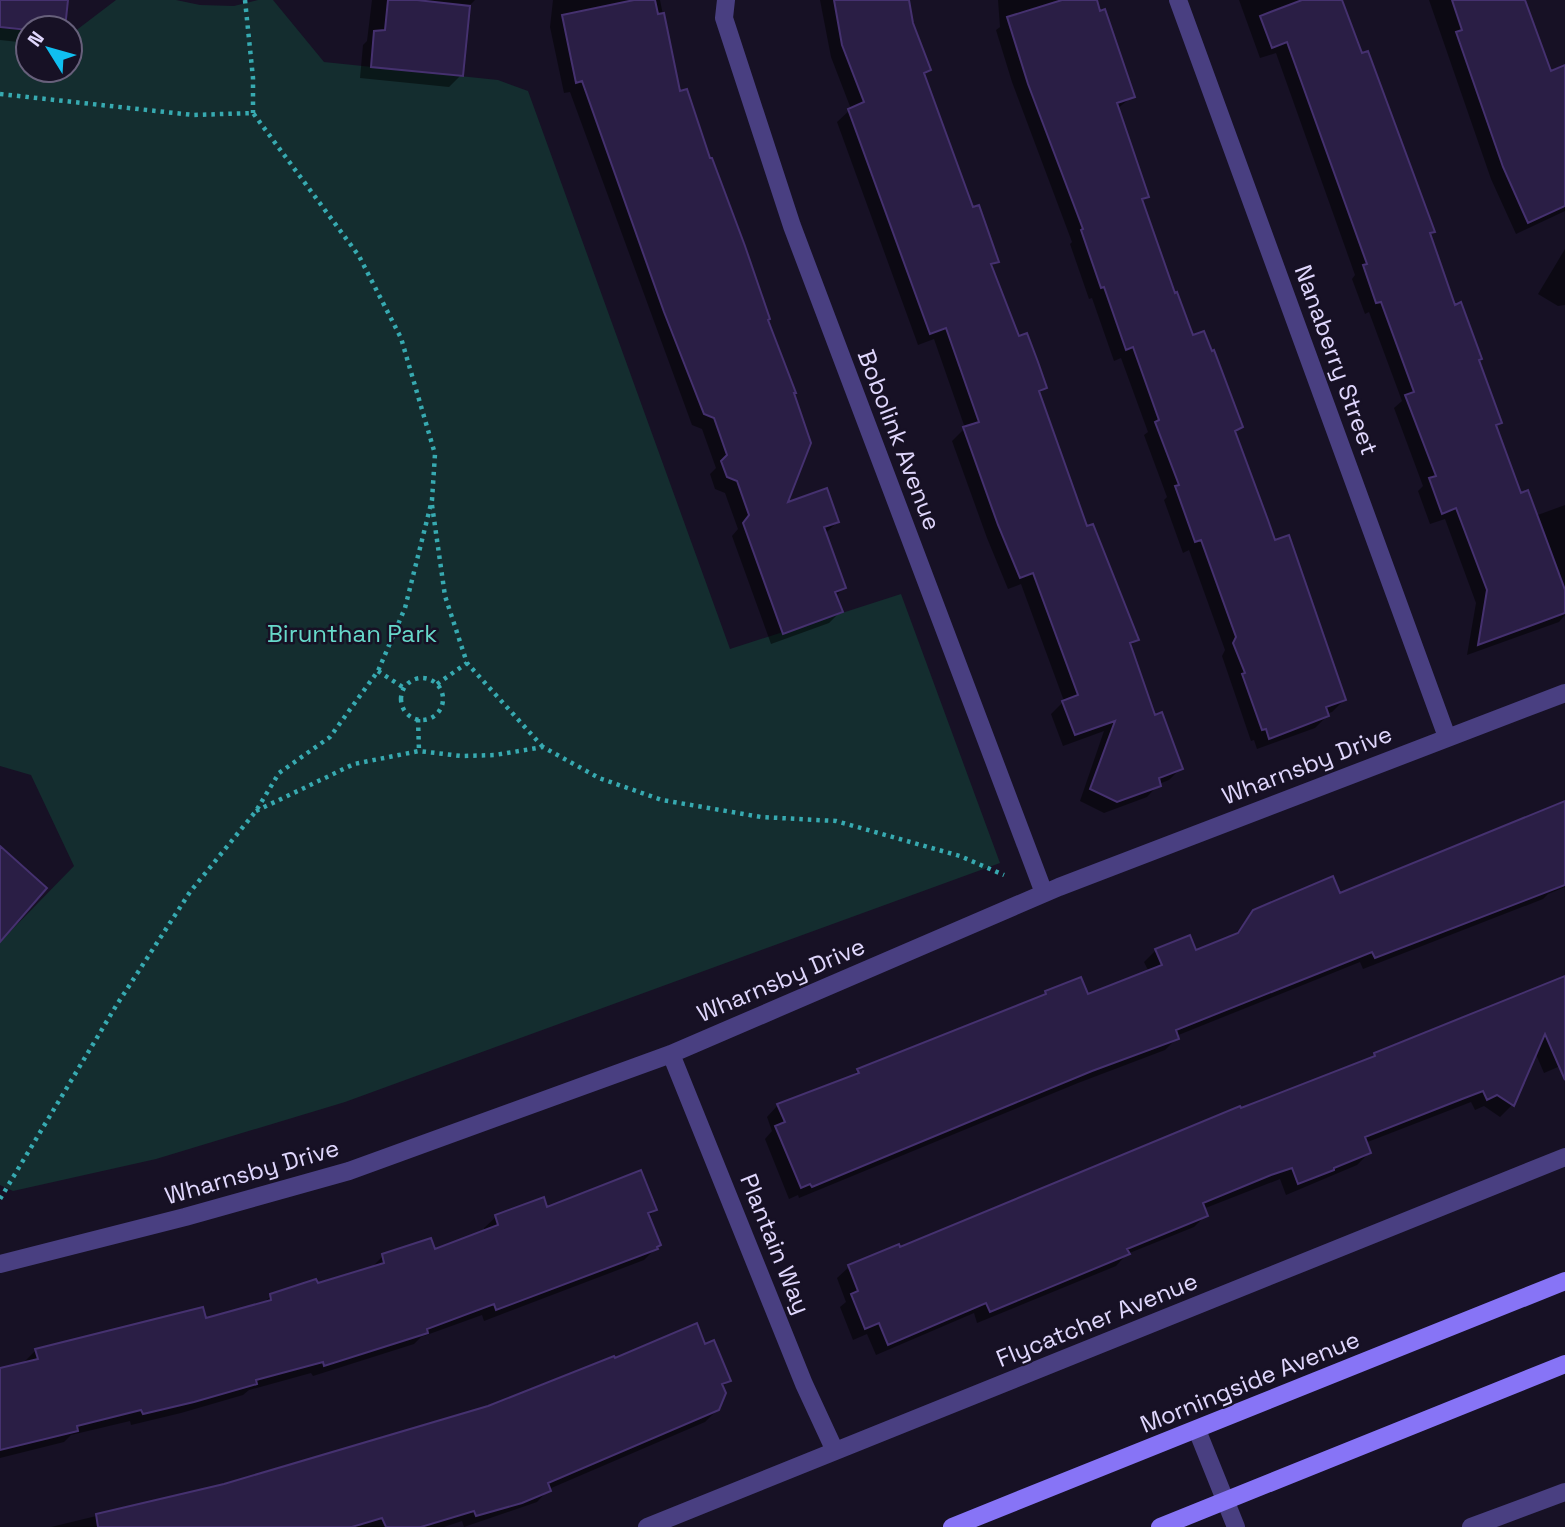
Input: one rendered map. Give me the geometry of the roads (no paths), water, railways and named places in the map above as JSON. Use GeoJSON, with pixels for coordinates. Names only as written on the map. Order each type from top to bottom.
{"type":"FeatureCollection","features":[{"type":"Feature","properties":{"kind":"main road","name":"Morningside Avenue"},"geometry":{"type":"LineString","coordinates":[[952,1527],[1565,1281]]}},
{"type":"Feature","properties":{"kind":"main road"},"geometry":{"type":"LineString","coordinates":[[1160,1527],[1565,1364]]}},
{"type":"Feature","properties":{"kind":"street","name":"Bobolink Avenue"},"geometry":{"type":"LineString","coordinates":[[726,0],[724,18],[792,226],[1044,893]]}},
{"type":"Feature","properties":{"kind":"street","name":"Nanaberry Street"},"geometry":{"type":"LineString","coordinates":[[1178,0],[1447,737]]}},
{"type":"Feature","properties":{"kind":"street","name":"Wharnsby Drive"},"geometry":{"type":"LineString","coordinates":[[0,1264],[185,1217],[349,1171],[671,1054],[1044,893],[1565,693]]}},
{"type":"Feature","properties":{"kind":"street","name":"Plantain Way"},"geometry":{"type":"LineString","coordinates":[[671,1054],[804,1384],[835,1451]]}},
{"type":"Feature","properties":{"kind":"street","name":"Flycatcher Avenue"},"geometry":{"type":"LineString","coordinates":[[647,1527],[1565,1157]]}},
{"type":"Feature","properties":{"kind":"street"},"geometry":{"type":"LineString","coordinates":[[1197,1430],[1236,1527]]}},
{"type":"Feature","properties":{"kind":"street"},"geometry":{"type":"LineString","coordinates":[[1471,1527],[1565,1492]]}},
{"type":"Feature","properties":{"kind":"park label","name":"Birunthan Park"},"geometry":{"type":"Point","coordinates":[352,634]}}]}
